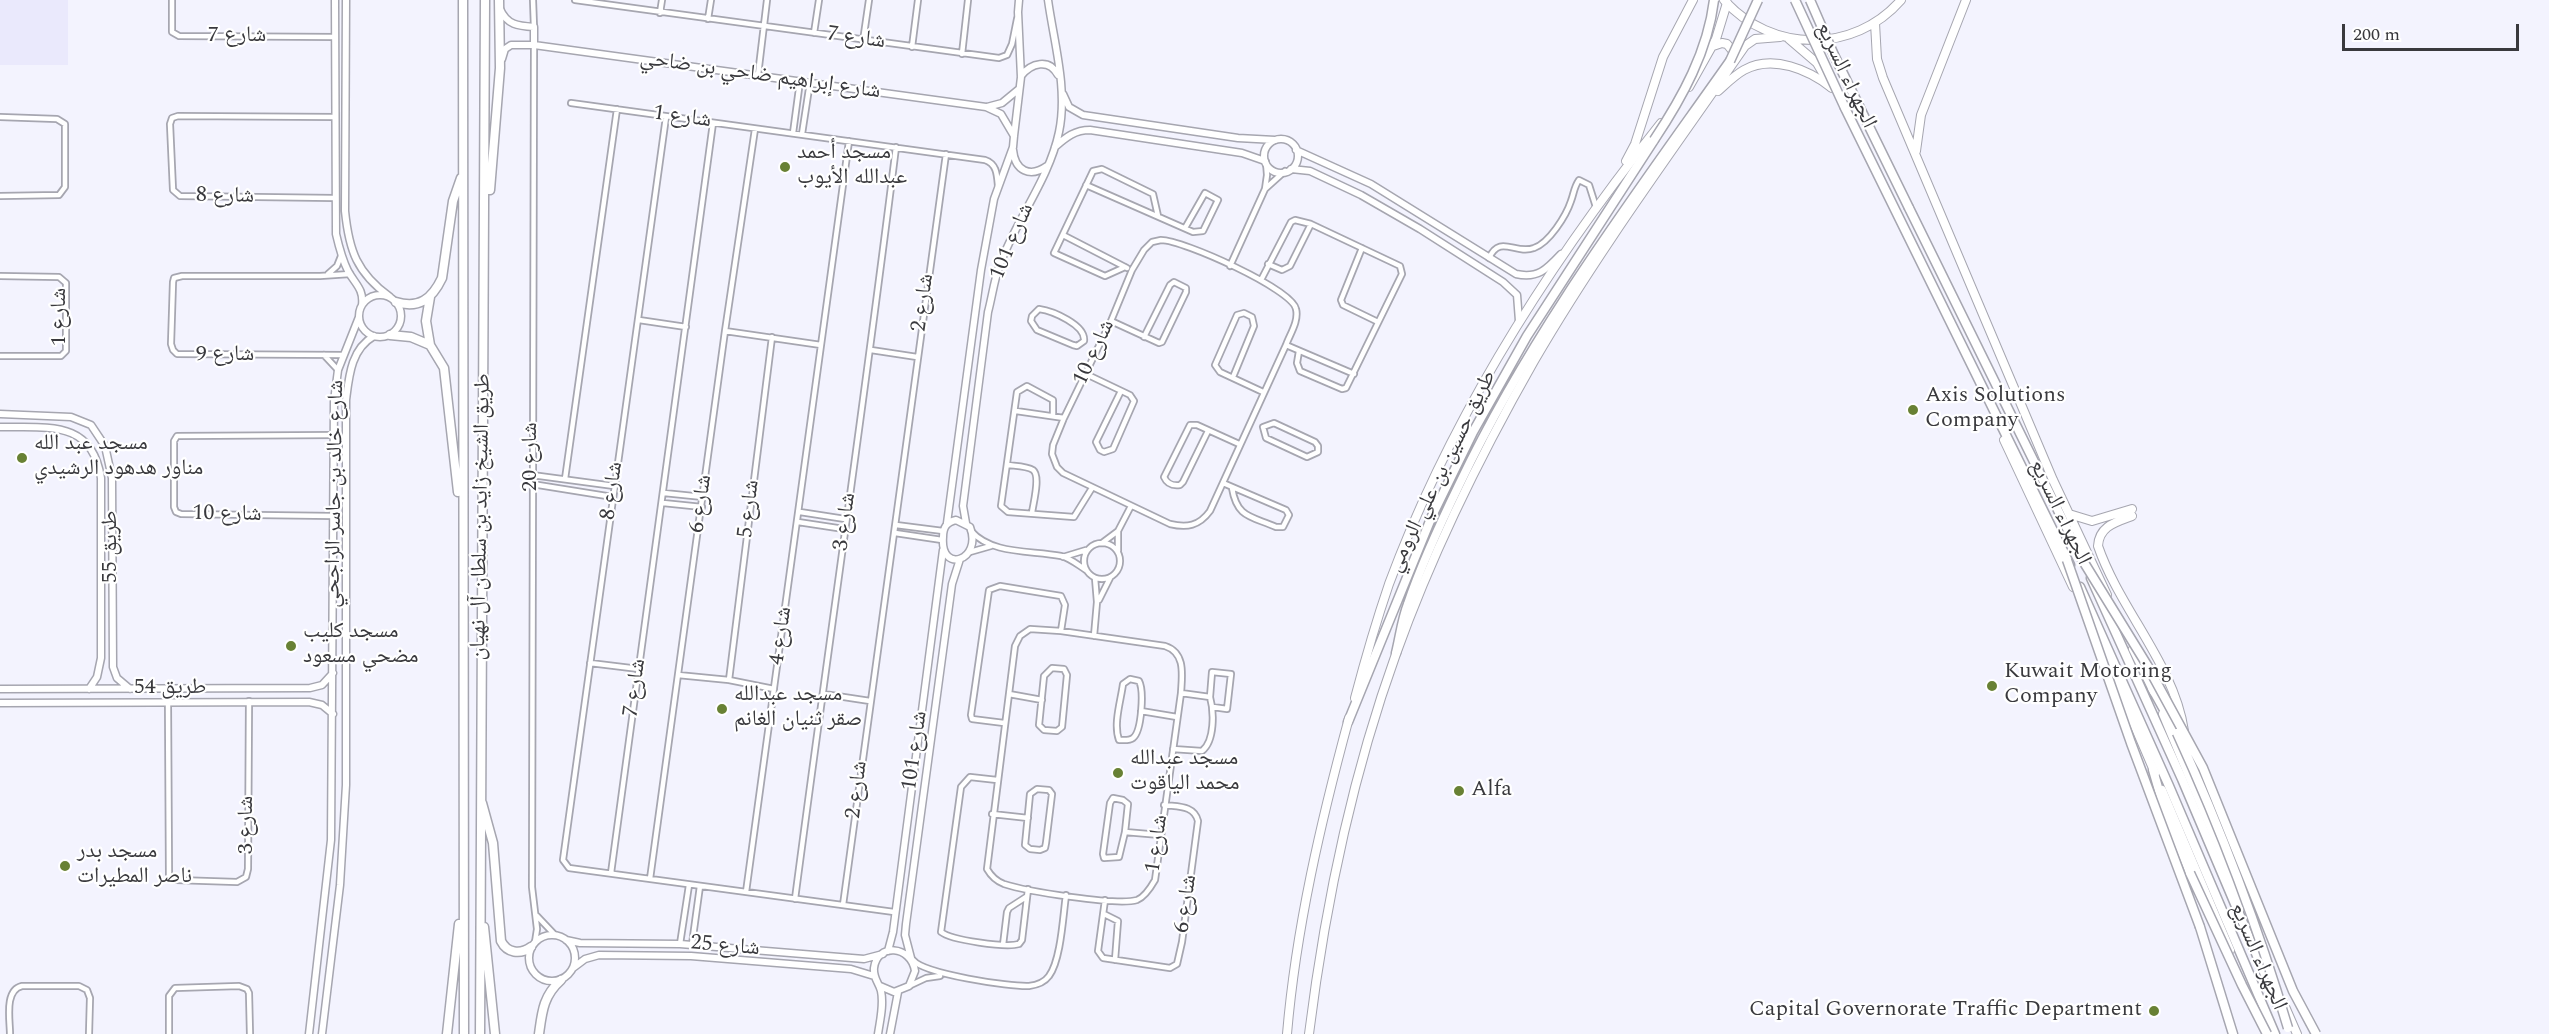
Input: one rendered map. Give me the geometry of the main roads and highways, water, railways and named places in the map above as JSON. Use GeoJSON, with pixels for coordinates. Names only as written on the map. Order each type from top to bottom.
{"type":"FeatureCollection","features":[{"type":"Feature","properties":{"kind":"highway","name":"طريق الشيخ زايد بن سلطان آل نهيان"},"geometry":{"type":"LineString","coordinates":[[463,0],[464,1034]]}},
{"type":"Feature","properties":{"kind":"highway","name":"طريق الشيخ زايد بن سلطان آل نهيان"},"geometry":{"type":"LineString","coordinates":[[480,1034],[485,0]]}},
{"type":"Feature","properties":{"kind":"highway"},"geometry":{"type":"LineString","coordinates":[[1348,722],[1432,516],[1473,432],[1527,336],[1675,107],[1693,72],[1707,34],[1714,0]]}},
{"type":"Feature","properties":{"kind":"highway"},"geometry":{"type":"LineString","coordinates":[[1396,653],[1407,606],[1433,541],[1474,453],[1530,352],[1597,250],[1732,61],[1758,0]]}},
{"type":"Feature","properties":{"kind":"highway","name":"الجهراء السريع"},"geometry":{"type":"LineString","coordinates":[[1795,0],[1822,61],[2067,560],[2169,786],[2275,1034]]}},
{"type":"Feature","properties":{"kind":"highway","name":"الجهراء السريع"},"geometry":{"type":"LineString","coordinates":[[1810,0],[1834,55],[2080,556],[2182,779],[2289,1031]]}},
{"type":"Feature","properties":{"kind":"highway"},"geometry":{"type":"LineString","coordinates":[[485,233],[500,68],[499,3]]}},
{"type":"Feature","properties":{"kind":"highway"},"geometry":{"type":"LineString","coordinates":[[463,530],[444,368],[430,345],[426,321],[430,297],[442,278],[453,201],[464,169]]}},
{"type":"Feature","properties":{"kind":"highway"},"geometry":{"type":"LineString","coordinates":[[393,300],[416,304],[430,297]]}},
{"type":"Feature","properties":{"kind":"highway"},"geometry":{"type":"LineString","coordinates":[[390,335],[411,337],[430,345]]}},
{"type":"Feature","properties":{"kind":"highway"},"geometry":{"type":"LineString","coordinates":[[2080,556],[2147,665],[2203,768],[2293,991],[2316,1034]]}},
{"type":"Feature","properties":{"kind":"highway"},"geometry":{"type":"LineString","coordinates":[[2067,560],[2131,743],[2200,927],[2233,1034]]}},
{"type":"Feature","properties":{"kind":"highway"},"geometry":{"type":"LineString","coordinates":[[2152,688],[2177,733],[2203,789],[2266,954],[2289,1031]]}},
{"type":"Feature","properties":{"kind":"highway"},"geometry":{"type":"LineString","coordinates":[[2153,770],[2164,808],[2190,873],[2267,1034]]}},
{"type":"Feature","properties":{"kind":"highway"},"geometry":{"type":"LineString","coordinates":[[480,796],[492,836],[501,941],[511,951],[522,952],[533,945]]}},
{"type":"Feature","properties":{"kind":"highway"},"geometry":{"type":"LineString","coordinates":[[447,1034],[463,888]]}},
{"type":"Feature","properties":{"kind":"highway"},"geometry":{"type":"LineString","coordinates":[[479,888],[495,1034]]}},
{"type":"Feature","properties":{"kind":"highway"},"geometry":{"type":"LineString","coordinates":[[539,1034],[544,1000],[550,990],[561,980]]}},
{"type":"Feature","properties":{"kind":"main road"},"geometry":{"type":"LineString","coordinates":[[1617,178],[1635,144],[1663,57],[1694,0]]}},
{"type":"Feature","properties":{"kind":"main road"},"geometry":{"type":"LineString","coordinates":[[1725,1],[1748,22],[1780,37],[1819,41],[1848,36],[1875,23],[1901,0]]}},
{"type":"Feature","properties":{"kind":"main road"},"geometry":{"type":"LineString","coordinates":[[1917,159],[1917,136],[1921,116],[1966,0]]}},
{"type":"Feature","properties":{"kind":"main road","name":"طريق حسين بن علي الرومي"},"geometry":{"type":"LineString","coordinates":[[1287,1034],[1293,972],[1321,834],[1348,722],[1374,627],[1414,524],[1467,414],[1564,251],[1617,178],[1692,83],[1721,27],[1725,1]]}},
{"type":"Feature","properties":{"kind":"main road","name":"الجهراء السريع"},"geometry":{"type":"LineString","coordinates":[[1875,23],[1877,59],[1917,159],[2069,514],[2152,688],[2297,1034]]}},
{"type":"Feature","properties":{"kind":"main road","name":"طريق حسين بن علي الرومي"},"geometry":{"type":"LineString","coordinates":[[1309,1034],[1331,892],[1353,799],[1396,653],[1462,500],[1519,388],[1601,252],[1710,97],[1732,61],[1751,41],[1780,37]]}},
{"type":"Feature","properties":{"kind":"main road","name":"الجهراء السريع"},"geometry":{"type":"LineString","coordinates":[[1790,39],[1817,63],[1832,88],[2007,447],[2092,628],[2267,1034]]}},
{"type":"Feature","properties":{"kind":"main road"},"geometry":{"type":"LineString","coordinates":[[1713,46],[1727,44],[1734,51],[1732,61]]}},
{"type":"Feature","properties":{"kind":"main road"},"geometry":{"type":"LineString","coordinates":[[1710,97],[1745,69],[1766,64],[1781,65],[1806,72],[1832,88]]}},
{"type":"Feature","properties":{"kind":"main road"},"geometry":{"type":"LineString","coordinates":[[2069,514],[2092,521],[2132,513],[2103,529],[2098,539],[2098,546],[2118,593],[2162,669],[2180,707],[2192,783]]}},
{"type":"Feature","properties":{"kind":"place","name":"مسجد أحمد عبدالله الأيوب"},"geometry":{"type":"Point","coordinates":[785,167]}},
{"type":"Feature","properties":{"kind":"place","name":"Axis Solutions Company"},"geometry":{"type":"Point","coordinates":[1913,410]}},
{"type":"Feature","properties":{"kind":"place","name":"مسجد عبد الله مناور هدهود الرشيدي"},"geometry":{"type":"Point","coordinates":[22,458]}},
{"type":"Feature","properties":{"kind":"place","name":"مسجد كليب مضحي مسعود"},"geometry":{"type":"Point","coordinates":[291,646]}},
{"type":"Feature","properties":{"kind":"place","name":"Kuwait Motoring Company"},"geometry":{"type":"Point","coordinates":[1992,686]}},
{"type":"Feature","properties":{"kind":"place","name":"مسجد عبدالله صقر ثنيان الغانم"},"geometry":{"type":"Point","coordinates":[722,709]}},
{"type":"Feature","properties":{"kind":"place","name":"مسجد عبدالله محمد الياقوت"},"geometry":{"type":"Point","coordinates":[1118,773]}},
{"type":"Feature","properties":{"kind":"place","name":"Alfa"},"geometry":{"type":"Point","coordinates":[1459,791]}},
{"type":"Feature","properties":{"kind":"place","name":"مسجد بدر ناصر المطيرات"},"geometry":{"type":"Point","coordinates":[65,866]}},
{"type":"Feature","properties":{"kind":"place","name":"Capital Governorate Traffic Department"},"geometry":{"type":"Point","coordinates":[2154,1011]}}]}
